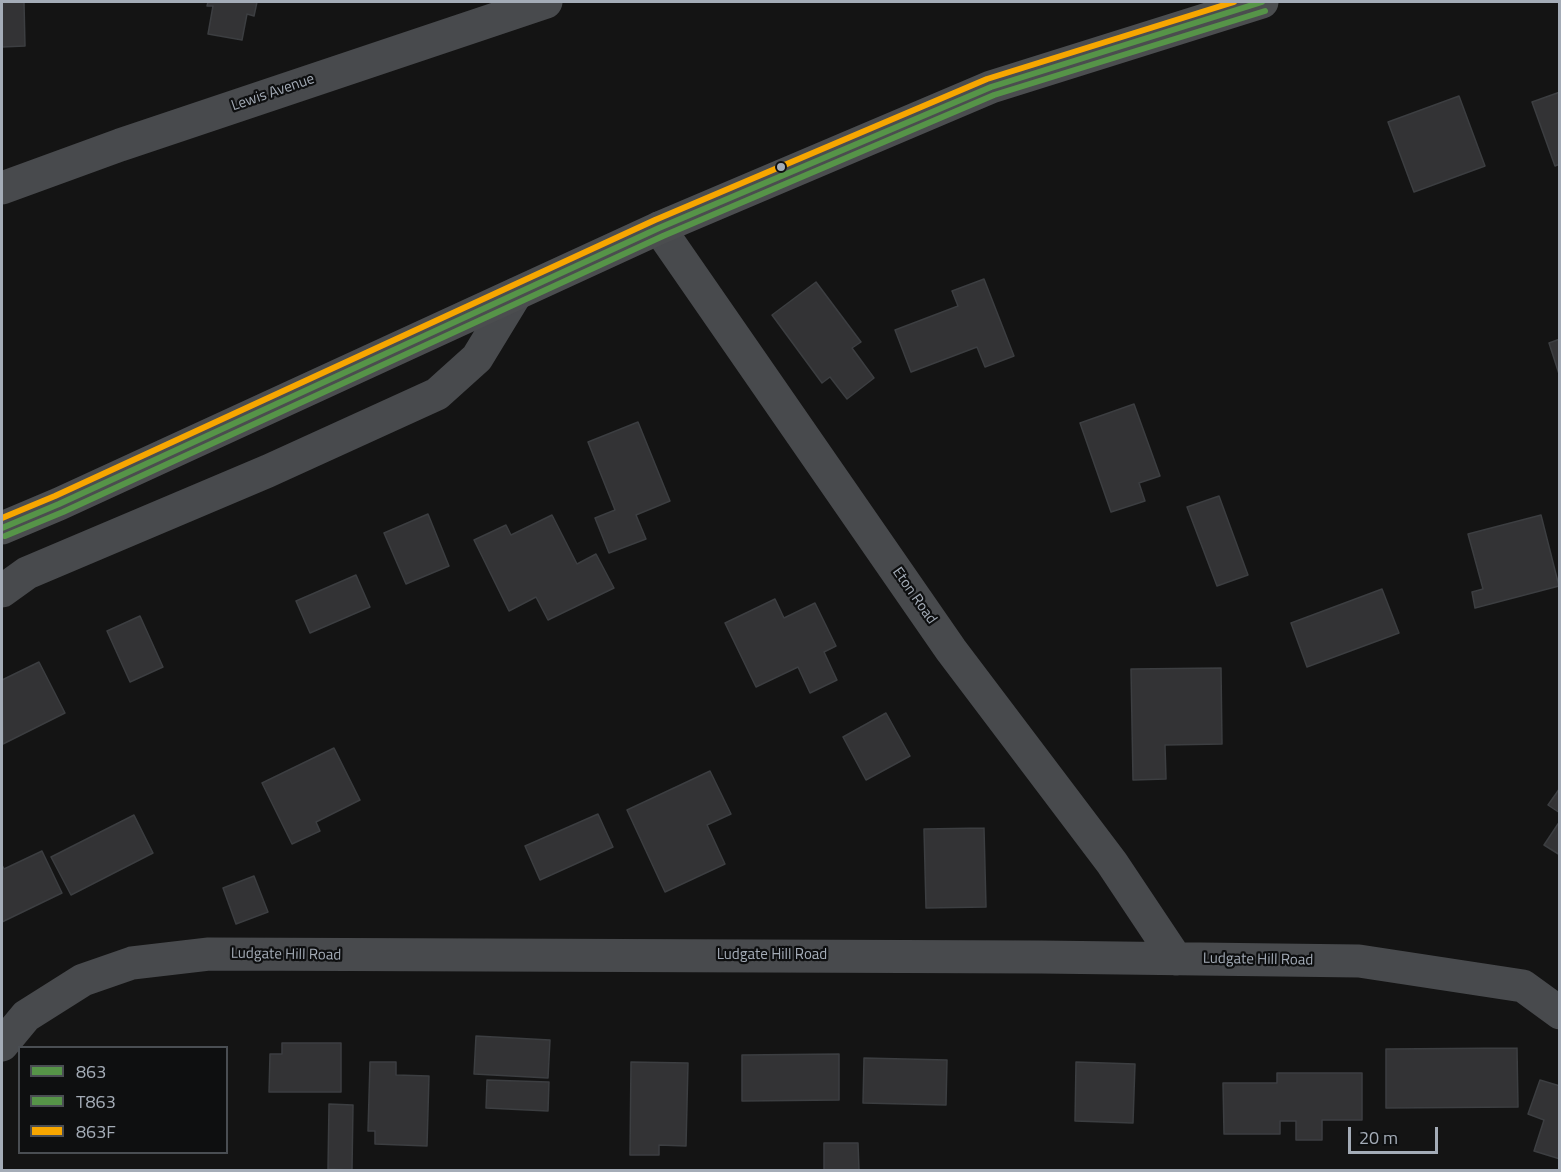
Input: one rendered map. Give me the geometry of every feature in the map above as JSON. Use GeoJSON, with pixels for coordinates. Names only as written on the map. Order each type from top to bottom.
{"type":"FeatureCollection","features":[{"type":"Feature","properties":{"kind":"main road"},"geometry":{"type":"LineString","coordinates":[[2,528],[59,504],[659,228],[991,87],[1262,2]]}},
{"type":"Feature","properties":{"kind":"street","name":"Lewis Avenue"},"geometry":{"type":"LineString","coordinates":[[2,188],[120,145],[546,2]]}},
{"type":"Feature","properties":{"kind":"street","name":"Eton Road"},"geometry":{"type":"LineString","coordinates":[[659,228],[951,650],[1112,863],[1176,959]]}},
{"type":"Feature","properties":{"kind":"street"},"geometry":{"type":"LineString","coordinates":[[2,591],[27,573],[268,471],[437,394],[477,358],[516,294]]}},
{"type":"Feature","properties":{"kind":"street","name":"Ludgate Hill Road"},"geometry":{"type":"LineString","coordinates":[[2,1045],[26,1016],[83,980],[132,963],[209,954],[1018,956],[1359,961],[1523,986],[1560,1012]]}},
{"type":"Feature","properties":{"kind":"building"},"geometry":{"type":"Polygon","coordinates":[[[2,2],[24,2],[25,46],[2,47],[2,2]]]}},
{"type":"Feature","properties":{"kind":"building"},"geometry":{"type":"Polygon","coordinates":[[[208,2],[257,2],[254,16],[247,14],[242,40],[208,34],[213,6],[207,6],[208,2]]]}},
{"type":"Feature","properties":{"kind":"building"},"geometry":{"type":"Polygon","coordinates":[[[1560,92],[1560,164],[1555,166],[1532,102],[1560,92]]]}},
{"type":"Feature","properties":{"kind":"building"},"geometry":{"type":"Polygon","coordinates":[[[1459,96],[1485,166],[1414,192],[1388,122],[1459,96]]]}},
{"type":"Feature","properties":{"kind":"building"},"geometry":{"type":"Polygon","coordinates":[[[984,279],[1014,356],[985,367],[977,347],[911,372],[895,330],[958,306],[952,291],[984,279]]]}},
{"type":"Feature","properties":{"kind":"building"},"geometry":{"type":"Polygon","coordinates":[[[816,282],[861,342],[852,348],[874,378],[847,399],[830,377],[822,383],[772,315],[816,282]]]}},
{"type":"Feature","properties":{"kind":"building"},"geometry":{"type":"Polygon","coordinates":[[[1560,339],[1560,377],[1549,343],[1560,339]]]}},
{"type":"Feature","properties":{"kind":"building"},"geometry":{"type":"Polygon","coordinates":[[[1134,404],[1160,476],[1139,483],[1145,501],[1111,512],[1080,423],[1134,404]]]}},
{"type":"Feature","properties":{"kind":"building"},"geometry":{"type":"Polygon","coordinates":[[[638,422],[670,501],[636,515],[646,539],[609,553],[595,518],[615,510],[588,442],[638,422]]]}},
{"type":"Feature","properties":{"kind":"building"},"geometry":{"type":"Polygon","coordinates":[[[1219,496],[1248,575],[1217,586],[1187,507],[1219,496]]]}},
{"type":"Feature","properties":{"kind":"building"},"geometry":{"type":"Polygon","coordinates":[[[428,514],[449,566],[406,584],[384,533],[428,514]]]}},
{"type":"Feature","properties":{"kind":"building"},"geometry":{"type":"Polygon","coordinates":[[[552,515],[577,564],[596,554],[614,588],[548,620],[536,597],[509,611],[474,540],[506,525],[511,535],[552,515]]]}},
{"type":"Feature","properties":{"kind":"building"},"geometry":{"type":"Polygon","coordinates":[[[1541,515],[1559,586],[1475,608],[1472,592],[1483,589],[1468,534],[1541,515]]]}},
{"type":"Feature","properties":{"kind":"building"},"geometry":{"type":"Polygon","coordinates":[[[356,575],[370,607],[310,633],[296,601],[356,575]]]}},
{"type":"Feature","properties":{"kind":"building"},"geometry":{"type":"Polygon","coordinates":[[[1382,589],[1399,633],[1307,667],[1291,623],[1382,589]]]}},
{"type":"Feature","properties":{"kind":"building"},"geometry":{"type":"Polygon","coordinates":[[[775,599],[784,618],[815,603],[836,646],[824,652],[837,680],[810,693],[798,667],[756,687],[725,623],[775,599]]]}},
{"type":"Feature","properties":{"kind":"building"},"geometry":{"type":"Polygon","coordinates":[[[140,616],[163,667],[130,682],[107,631],[140,616]]]}},
{"type":"Feature","properties":{"kind":"building"},"geometry":{"type":"Polygon","coordinates":[[[39,662],[65,713],[3,744],[2,680],[39,662]]]}},
{"type":"Feature","properties":{"kind":"building"},"geometry":{"type":"Polygon","coordinates":[[[1221,668],[1222,744],[1165,745],[1166,779],[1133,780],[1131,669],[1221,668]]]}},
{"type":"Feature","properties":{"kind":"building"},"geometry":{"type":"Polygon","coordinates":[[[886,713],[910,756],[866,780],[843,737],[886,713]]]}},
{"type":"Feature","properties":{"kind":"building"},"geometry":{"type":"Polygon","coordinates":[[[334,748],[360,800],[316,822],[320,831],[292,844],[262,783],[334,748]]]}},
{"type":"Feature","properties":{"kind":"building"},"geometry":{"type":"Polygon","coordinates":[[[710,771],[731,814],[707,825],[725,864],[665,892],[627,810],[710,771]]]}},
{"type":"Feature","properties":{"kind":"building"},"geometry":{"type":"Polygon","coordinates":[[[1560,788],[1560,813],[1548,805],[1560,788]]]}},
{"type":"Feature","properties":{"kind":"building"},"geometry":{"type":"Polygon","coordinates":[[[598,814],[613,847],[540,880],[525,846],[598,814]]]}},
{"type":"Feature","properties":{"kind":"building"},"geometry":{"type":"Polygon","coordinates":[[[134,815],[153,853],[71,895],[51,857],[134,815]]]}},
{"type":"Feature","properties":{"kind":"building"},"geometry":{"type":"Polygon","coordinates":[[[1560,821],[1560,855],[1544,845],[1560,821]]]}},
{"type":"Feature","properties":{"kind":"building"},"geometry":{"type":"Polygon","coordinates":[[[984,828],[986,907],[926,908],[924,829],[984,828]]]}},
{"type":"Feature","properties":{"kind":"building"},"geometry":{"type":"Polygon","coordinates":[[[42,851],[62,893],[2,922],[2,865],[4,869],[42,851]]]}},
{"type":"Feature","properties":{"kind":"building"},"geometry":{"type":"Polygon","coordinates":[[[254,876],[268,912],[236,924],[223,888],[254,876]]]}},
{"type":"Feature","properties":{"kind":"building"},"geometry":{"type":"Polygon","coordinates":[[[476,1036],[550,1040],[548,1078],[474,1074],[476,1036]]]}},
{"type":"Feature","properties":{"kind":"building"},"geometry":{"type":"Polygon","coordinates":[[[282,1043],[341,1043],[341,1092],[269,1092],[270,1054],[282,1054],[282,1043]]]}},
{"type":"Feature","properties":{"kind":"building"},"geometry":{"type":"Polygon","coordinates":[[[1517,1048],[1518,1107],[1386,1108],[1386,1049],[1517,1048]]]}},
{"type":"Feature","properties":{"kind":"building"},"geometry":{"type":"Polygon","coordinates":[[[839,1054],[839,1100],[742,1101],[742,1055],[839,1054]]]}},
{"type":"Feature","properties":{"kind":"building"},"geometry":{"type":"Polygon","coordinates":[[[864,1058],[947,1060],[946,1105],[863,1103],[864,1058]]]}},
{"type":"Feature","properties":{"kind":"building"},"geometry":{"type":"Polygon","coordinates":[[[370,1062],[396,1062],[396,1075],[429,1076],[427,1146],[375,1144],[375,1131],[368,1131],[370,1062]]]}},
{"type":"Feature","properties":{"kind":"building"},"geometry":{"type":"Polygon","coordinates":[[[631,1062],[688,1063],[686,1146],[659,1145],[659,1155],[630,1155],[631,1062]]]}},
{"type":"Feature","properties":{"kind":"building"},"geometry":{"type":"Polygon","coordinates":[[[1076,1062],[1135,1064],[1133,1123],[1075,1121],[1076,1062]]]}},
{"type":"Feature","properties":{"kind":"building"},"geometry":{"type":"Polygon","coordinates":[[[1277,1073],[1362,1073],[1362,1120],[1322,1120],[1322,1140],[1296,1140],[1296,1121],[1280,1121],[1280,1134],[1224,1134],[1223,1083],[1277,1083],[1277,1073]]]}},
{"type":"Feature","properties":{"kind":"building"},"geometry":{"type":"Polygon","coordinates":[[[487,1080],[549,1082],[548,1111],[486,1108],[487,1080]]]}},
{"type":"Feature","properties":{"kind":"building"},"geometry":{"type":"Polygon","coordinates":[[[1540,1080],[1560,1086],[1560,1159],[1534,1151],[1544,1120],[1528,1114],[1540,1080]]]}},
{"type":"Feature","properties":{"kind":"building"},"geometry":{"type":"Polygon","coordinates":[[[329,1104],[353,1105],[352,1170],[328,1169],[329,1104]]]}},
{"type":"Feature","properties":{"kind":"building"},"geometry":{"type":"Polygon","coordinates":[[[824,1143],[858,1143],[859,1170],[824,1170],[824,1143]]]}},
{"type":"Feature","properties":{"kind":"transit line","name":"863F"},"geometry":{"type":"LineString","coordinates":[[2,518],[55,496],[655,220],[987,79],[1234,2]]}},
{"type":"Feature","properties":{"kind":"transit line","name":"863"},"geometry":{"type":"LineString","coordinates":[[2,528],[59,504],[659,228],[991,87],[1262,2]]}},
{"type":"Feature","properties":{"kind":"transit line","name":"T863"},"geometry":{"type":"LineString","coordinates":[[5,536],[63,512],[663,236],[994,95],[1265,11]]}}]}
